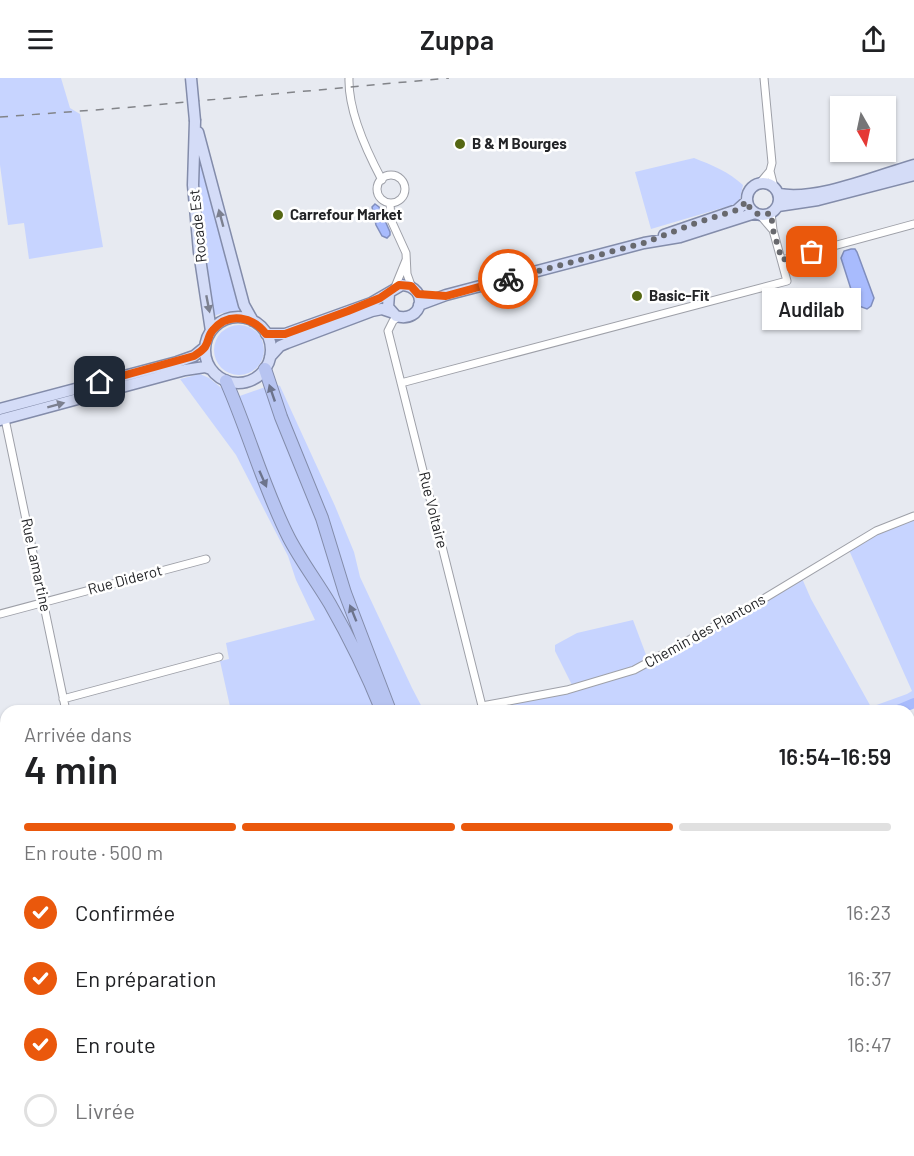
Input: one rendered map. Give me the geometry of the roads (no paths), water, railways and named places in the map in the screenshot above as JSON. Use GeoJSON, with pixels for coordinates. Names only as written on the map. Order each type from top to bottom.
{"type":"FeatureCollection","features":[{"type":"Feature","properties":{"kind":"highway"},"geometry":{"type":"LineString","coordinates":[[268,363],[280,417],[322,518],[345,593],[388,705]]}},
{"type":"Feature","properties":{"kind":"highway"},"geometry":{"type":"LineString","coordinates":[[226,381],[258,468],[288,537],[349,638],[367,673],[379,705]]}},
{"type":"Feature","properties":{"kind":"main road","name":"Rocade Est"},"geometry":{"type":"LineString","coordinates":[[191,78],[195,121],[193,185],[212,331]]}},
{"type":"Feature","properties":{"kind":"main road","name":"Rocade Est"},"geometry":{"type":"LineString","coordinates":[[195,121],[244,305],[253,321]]}},
{"type":"Feature","properties":{"kind":"main road"},"geometry":{"type":"LineString","coordinates":[[266,334],[285,334],[371,303],[404,285],[417,295],[446,296],[644,243],[681,237],[793,196],[824,191],[914,165]]}},
{"type":"Feature","properties":{"kind":"main road"},"geometry":{"type":"LineString","coordinates":[[747,201],[750,208],[818,200],[914,175]]}},
{"type":"Feature","properties":{"kind":"main road"},"geometry":{"type":"LineString","coordinates":[[644,243],[737,210],[747,201],[750,190],[759,184],[767,183],[770,205]]}},
{"type":"Feature","properties":{"kind":"main road"},"geometry":{"type":"LineString","coordinates":[[392,290],[387,302],[395,315]]}},
{"type":"Feature","properties":{"kind":"main road"},"geometry":{"type":"LineString","coordinates":[[2,416],[205,367],[226,381],[248,382],[257,377],[280,346],[372,311],[382,309],[395,315],[406,317],[412,315],[417,295]]}},
{"type":"Feature","properties":{"kind":"main road"},"geometry":{"type":"LineString","coordinates":[[2,416],[194,356],[205,347],[218,324],[235,318],[253,321],[266,334],[270,345],[268,363]]}},
{"type":"Feature","properties":{"kind":"main road"},"geometry":{"type":"LineString","coordinates":[[205,347],[207,362],[211,369]]}},
{"type":"Feature","properties":{"kind":"street"},"geometry":{"type":"LineString","coordinates":[[349,78],[355,115],[369,154],[382,180]]}},
{"type":"Feature","properties":{"kind":"street"},"geometry":{"type":"LineString","coordinates":[[401,383],[787,281],[770,223],[772,156],[764,78]]}},
{"type":"Feature","properties":{"kind":"street"},"geometry":{"type":"LineString","coordinates":[[759,184],[770,171]]}},
{"type":"Feature","properties":{"kind":"street"},"geometry":{"type":"LineString","coordinates":[[394,176],[404,184],[404,193],[402,197],[390,203],[382,200],[378,192],[379,183],[394,176]]}},
{"type":"Feature","properties":{"kind":"street"},"geometry":{"type":"LineString","coordinates":[[390,203],[391,220],[406,253],[408,279],[417,295]]}},
{"type":"Feature","properties":{"kind":"street"},"geometry":{"type":"LineString","coordinates":[[782,260],[914,224]]}},
{"type":"Feature","properties":{"kind":"street"},"geometry":{"type":"LineString","coordinates":[[392,290],[406,260]]}},
{"type":"Feature","properties":{"kind":"street","name":"Rue Voltaire"},"geometry":{"type":"LineString","coordinates":[[395,315],[388,331],[482,705]]}},
{"type":"Feature","properties":{"kind":"street","name":"Rue Lamartine"},"geometry":{"type":"LineString","coordinates":[[2,416],[44,601],[64,705]]}},
{"type":"Feature","properties":{"kind":"street","name":"Chemin des Plantons"},"geometry":{"type":"LineString","coordinates":[[482,705],[567,690],[634,670],[755,604],[876,531],[914,516]]}},
{"type":"Feature","properties":{"kind":"street","name":"Rue Diderot"},"geometry":{"type":"LineString","coordinates":[[0,614],[206,559]]}},
{"type":"Feature","properties":{"kind":"street"},"geometry":{"type":"LineString","coordinates":[[63,699],[219,657]]}},
{"type":"Feature","properties":{"kind":"waterway"},"geometry":{"type":"LineString","coordinates":[[909,705],[914,703]]}},
{"type":"Feature","properties":{"kind":"railway"},"geometry":{"type":"LineString","coordinates":[[0,117],[449,78]]}},
{"type":"Feature","properties":{"kind":"place","name":"B & M Bourges"},"geometry":{"type":"Point","coordinates":[460,144]}},
{"type":"Feature","properties":{"kind":"place","name":"Carrefour Market"},"geometry":{"type":"Point","coordinates":[278,215]}},
{"type":"Feature","properties":{"kind":"place","name":"Audilab"},"geometry":{"type":"Point","coordinates":[812,252]}},
{"type":"Feature","properties":{"kind":"place","name":"Basic-Fit"},"geometry":{"type":"Point","coordinates":[637,296]}}]}
